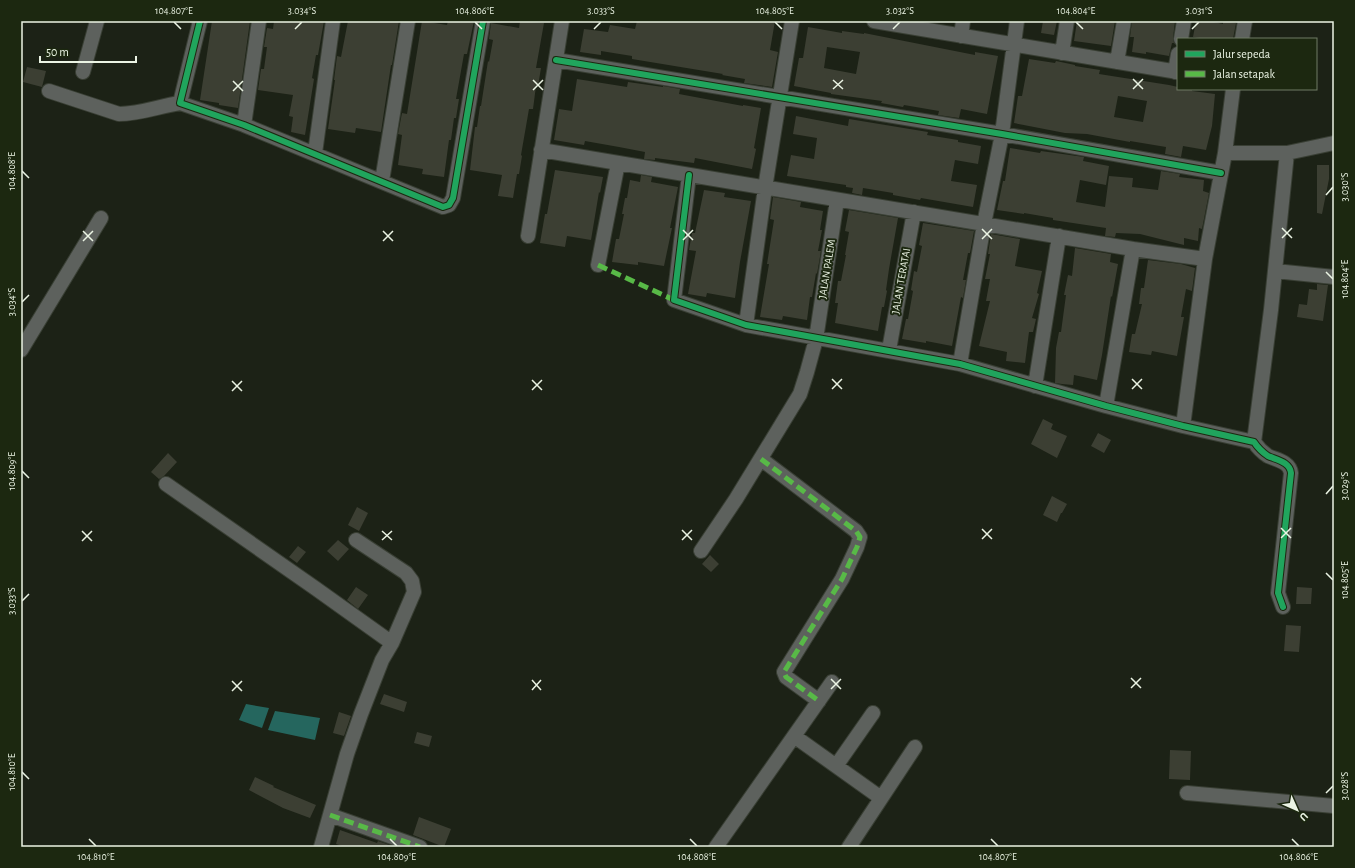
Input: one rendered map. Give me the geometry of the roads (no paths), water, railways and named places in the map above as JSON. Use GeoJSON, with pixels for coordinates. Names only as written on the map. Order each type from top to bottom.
{"type":"FeatureCollection","features":[{"type":"Feature","properties":{"kind":"street"},"geometry":{"type":"LineString","coordinates":[[83,72],[97,21]]}},
{"type":"Feature","properties":{"kind":"street"},"geometry":{"type":"LineString","coordinates":[[180,103],[200,21]]}},
{"type":"Feature","properties":{"kind":"street"},"geometry":{"type":"LineString","coordinates":[[244,125],[259,21]]}},
{"type":"Feature","properties":{"kind":"street"},"geometry":{"type":"LineString","coordinates":[[314,153],[333,21]]}},
{"type":"Feature","properties":{"kind":"street"},"geometry":{"type":"LineString","coordinates":[[382,181],[408,21]]}},
{"type":"Feature","properties":{"kind":"street"},"geometry":{"type":"LineString","coordinates":[[49,91],[119,114],[131,114],[148,111],[163,106],[180,103],[244,125],[443,207],[449,205],[453,198],[483,21]]}},
{"type":"Feature","properties":{"kind":"street"},"geometry":{"type":"LineString","coordinates":[[528,236],[562,21]]}},
{"type":"Feature","properties":{"kind":"street"},"geometry":{"type":"LineString","coordinates":[[746,325],[765,188],[792,21]]}},
{"type":"Feature","properties":{"kind":"street"},"geometry":{"type":"LineString","coordinates":[[874,21],[905,24],[961,36],[1177,72]]}},
{"type":"Feature","properties":{"kind":"street"},"geometry":{"type":"LineString","coordinates":[[961,36],[963,21]]}},
{"type":"Feature","properties":{"kind":"street"},"geometry":{"type":"LineString","coordinates":[[960,364],[984,224],[1002,134],[1017,21]]}},
{"type":"Feature","properties":{"kind":"street"},"geometry":{"type":"LineString","coordinates":[[1062,53],[1066,21]]}},
{"type":"Feature","properties":{"kind":"street"},"geometry":{"type":"LineString","coordinates":[[1117,62],[1124,21]]}},
{"type":"Feature","properties":{"kind":"street"},"geometry":{"type":"LineString","coordinates":[[1181,38],[1184,21]]}},
{"type":"Feature","properties":{"kind":"street"},"geometry":{"type":"LineString","coordinates":[[1242,38],[1245,21]]}},
{"type":"Feature","properties":{"kind":"street"},"geometry":{"type":"LineString","coordinates":[[556,60],[1002,134],[1221,173]]}},
{"type":"Feature","properties":{"kind":"street"},"geometry":{"type":"LineString","coordinates":[[1183,426],[1204,259],[1225,153],[1233,90]]}},
{"type":"Feature","properties":{"kind":"street"},"geometry":{"type":"LineString","coordinates":[[1225,153],[1287,153],[1334,143]]}},
{"type":"Feature","properties":{"kind":"street"},"geometry":{"type":"LineString","coordinates":[[541,150],[1133,249],[1204,259]]}},
{"type":"Feature","properties":{"kind":"street"},"geometry":{"type":"LineString","coordinates":[[1254,442],[1275,271],[1287,153]]}},
{"type":"Feature","properties":{"kind":"street"},"geometry":{"type":"LineString","coordinates":[[598,265],[618,163]]}},
{"type":"Feature","properties":{"kind":"street"},"geometry":{"type":"LineString","coordinates":[[689,175],[674,300],[746,325],[816,339],[889,350],[960,364],[1106,406],[1183,426],[1254,442],[1264,452],[1286,464],[1291,468],[1278,593],[1283,607]]}},
{"type":"Feature","properties":{"kind":"street","name":"JALAN PALEM"},"geometry":{"type":"LineString","coordinates":[[701,550],[736,500],[800,394],[816,339],[837,200]]}},
{"type":"Feature","properties":{"kind":"street","name":"JALAN TERATAI"},"geometry":{"type":"LineString","coordinates":[[889,350],[914,212]]}},
{"type":"Feature","properties":{"kind":"street"},"geometry":{"type":"LineString","coordinates":[[21,350],[101,218]]}},
{"type":"Feature","properties":{"kind":"street"},"geometry":{"type":"LineString","coordinates":[[1035,386],[1059,236]]}},
{"type":"Feature","properties":{"kind":"street"},"geometry":{"type":"LineString","coordinates":[[1106,406],[1133,249]]}},
{"type":"Feature","properties":{"kind":"street"},"geometry":{"type":"LineString","coordinates":[[1275,271],[1334,277]]}},
{"type":"Feature","properties":{"kind":"street"},"geometry":{"type":"LineString","coordinates":[[761,459],[856,531],[860,537],[842,579],[784,672],[786,677],[818,701]]}},
{"type":"Feature","properties":{"kind":"street"},"geometry":{"type":"LineString","coordinates":[[166,484],[392,643]]}},
{"type":"Feature","properties":{"kind":"street"},"geometry":{"type":"LineString","coordinates":[[321,847],[347,754],[360,714],[382,660],[392,643],[414,592],[412,581],[406,573],[356,540]]}},
{"type":"Feature","properties":{"kind":"street"},"geometry":{"type":"LineString","coordinates":[[716,847],[832,682]]}},
{"type":"Feature","properties":{"kind":"street"},"geometry":{"type":"LineString","coordinates":[[836,766],[873,713]]}},
{"type":"Feature","properties":{"kind":"street"},"geometry":{"type":"LineString","coordinates":[[794,736],[881,798]]}},
{"type":"Feature","properties":{"kind":"street"},"geometry":{"type":"LineString","coordinates":[[849,847],[915,747]]}},
{"type":"Feature","properties":{"kind":"street"},"geometry":{"type":"LineString","coordinates":[[1187,793],[1334,806]]}},
{"type":"Feature","properties":{"kind":"street"},"geometry":{"type":"LineString","coordinates":[[330,815],[420,847]]}},
{"type":"Feature","properties":{"kind":"water"},"geometry":{"type":"Polygon","coordinates":[[[246,704],[269,708],[262,728],[239,720],[246,704]]]}},
{"type":"Feature","properties":{"kind":"water"},"geometry":{"type":"Polygon","coordinates":[[[275,711],[320,718],[315,740],[268,730],[275,711]]]}}]}
